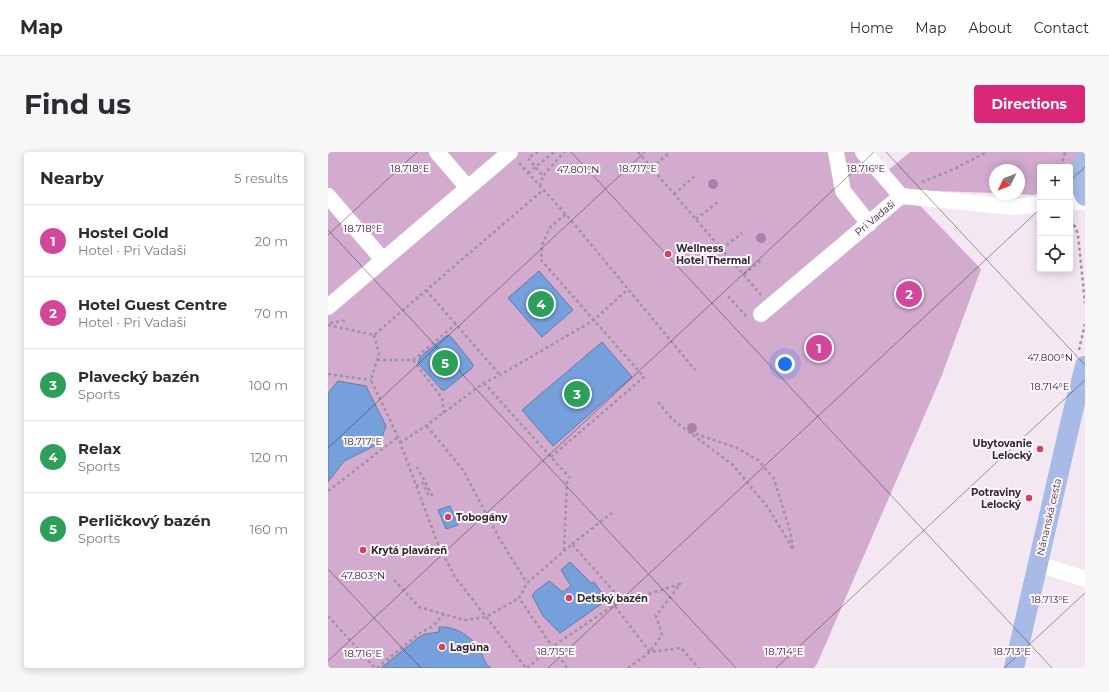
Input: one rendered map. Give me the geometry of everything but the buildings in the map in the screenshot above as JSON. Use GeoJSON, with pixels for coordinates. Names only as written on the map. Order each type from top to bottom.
{"type":"FeatureCollection","features":[{"type":"Feature","properties":{"kind":"main road","name":"Nánanská cesta"},"geometry":{"type":"LineString","coordinates":[[1014,668],[1038,564],[1079,415],[1085,366]]}},
{"type":"Feature","properties":{"kind":"street"},"geometry":{"type":"LineString","coordinates":[[437,152],[468,188]]}},
{"type":"Feature","properties":{"kind":"street"},"geometry":{"type":"LineString","coordinates":[[328,308],[510,152]]}},
{"type":"Feature","properties":{"kind":"street"},"geometry":{"type":"LineString","coordinates":[[836,152],[843,191],[869,224]]}},
{"type":"Feature","properties":{"kind":"street"},"geometry":{"type":"LineString","coordinates":[[863,152],[901,196]]}},
{"type":"Feature","properties":{"kind":"street"},"geometry":{"type":"LineString","coordinates":[[328,196],[383,260]]}},
{"type":"Feature","properties":{"kind":"street","name":"Pri Vadaši"},"geometry":{"type":"LineString","coordinates":[[760,312],[869,224],[901,196],[1016,206],[1037,204]]}},
{"type":"Feature","properties":{"kind":"street"},"geometry":{"type":"LineString","coordinates":[[1073,202],[1085,202]]}},
{"type":"Feature","properties":{"kind":"street"},"geometry":{"type":"LineString","coordinates":[[1038,564],[1085,579]]}},
{"type":"Feature","properties":{"kind":"path"},"geometry":{"type":"LineString","coordinates":[[510,152],[566,214],[695,370]]}},
{"type":"Feature","properties":{"kind":"path"},"geometry":{"type":"LineString","coordinates":[[538,152],[528,158],[544,176]]}},
{"type":"Feature","properties":{"kind":"path"},"geometry":{"type":"LineString","coordinates":[[528,173],[554,152]]}},
{"type":"Feature","properties":{"kind":"path"},"geometry":{"type":"LineString","coordinates":[[540,186],[544,176],[564,152]]}},
{"type":"Feature","properties":{"kind":"path"},"geometry":{"type":"LineString","coordinates":[[638,152],[744,274],[760,312]]}},
{"type":"Feature","properties":{"kind":"path"},"geometry":{"type":"LineString","coordinates":[[652,168],[670,152]]}},
{"type":"Feature","properties":{"kind":"path"},"geometry":{"type":"LineString","coordinates":[[901,196],[913,186],[954,170],[987,152]]}},
{"type":"Feature","properties":{"kind":"path"},"geometry":{"type":"LineString","coordinates":[[1063,164],[1065,152]]}},
{"type":"Feature","properties":{"kind":"path"},"geometry":{"type":"LineString","coordinates":[[674,194],[695,176]]}},
{"type":"Feature","properties":{"kind":"path"},"geometry":{"type":"LineString","coordinates":[[374,335],[543,190]]}},
{"type":"Feature","properties":{"kind":"path"},"geometry":{"type":"LineString","coordinates":[[696,219],[718,202]]}},
{"type":"Feature","properties":{"kind":"path"},"geometry":{"type":"LineString","coordinates":[[551,457],[644,377],[541,260],[542,244],[551,226],[566,214]]}},
{"type":"Feature","properties":{"kind":"path"},"geometry":{"type":"LineString","coordinates":[[1073,224],[1078,235],[1085,303]]}},
{"type":"Feature","properties":{"kind":"path"},"geometry":{"type":"LineString","coordinates":[[722,249],[742,232]]}},
{"type":"Feature","properties":{"kind":"path"},"geometry":{"type":"LineString","coordinates":[[744,274],[763,259]]}},
{"type":"Feature","properties":{"kind":"path"},"geometry":{"type":"LineString","coordinates":[[426,290],[500,375]]}},
{"type":"Feature","properties":{"kind":"path"},"geometry":{"type":"LineString","coordinates":[[400,443],[427,426],[484,383],[594,320],[628,290]]}},
{"type":"Feature","properties":{"kind":"path"},"geometry":{"type":"LineString","coordinates":[[728,296],[760,312]]}},
{"type":"Feature","properties":{"kind":"path"},"geometry":{"type":"LineString","coordinates":[[328,324],[347,320]]}},
{"type":"Feature","properties":{"kind":"path"},"geometry":{"type":"LineString","coordinates":[[328,324],[374,335]]}},
{"type":"Feature","properties":{"kind":"path"},"geometry":{"type":"LineString","coordinates":[[377,360],[413,360],[456,324]]}},
{"type":"Feature","properties":{"kind":"path"},"geometry":{"type":"LineString","coordinates":[[374,335],[379,353],[371,380],[398,437],[438,544],[454,577],[527,668],[552,647],[614,605],[680,584],[656,616],[662,636],[650,652],[628,668]]}},
{"type":"Feature","properties":{"kind":"path"},"geometry":{"type":"LineString","coordinates":[[413,360],[442,398],[444,413]]}},
{"type":"Feature","properties":{"kind":"path"},"geometry":{"type":"LineString","coordinates":[[328,374],[371,380]]}},
{"type":"Feature","properties":{"kind":"path"},"geometry":{"type":"LineString","coordinates":[[484,383],[551,457],[569,480],[564,550]]}},
{"type":"Feature","properties":{"kind":"path"},"geometry":{"type":"LineString","coordinates":[[658,402],[673,420],[733,465],[769,509],[794,551],[790,531],[774,479],[758,460],[737,448],[687,430]]}},
{"type":"Feature","properties":{"kind":"path"},"geometry":{"type":"LineString","coordinates":[[427,426],[463,470],[499,538],[527,583]]}},
{"type":"Feature","properties":{"kind":"path"},"geometry":{"type":"LineString","coordinates":[[328,491],[398,437]]}},
{"type":"Feature","properties":{"kind":"path"},"geometry":{"type":"LineString","coordinates":[[416,486],[423,483],[429,496],[432,495],[417,467]]}},
{"type":"Feature","properties":{"kind":"path"},"geometry":{"type":"LineString","coordinates":[[394,580],[419,607],[464,620],[486,617],[519,598],[527,583],[564,550],[612,513]]}},
{"type":"Feature","properties":{"kind":"path"},"geometry":{"type":"LineString","coordinates":[[572,544],[614,593],[614,605],[650,652]]}},
{"type":"Feature","properties":{"kind":"path"},"geometry":{"type":"LineString","coordinates":[[519,598],[567,668]]}},
{"type":"Feature","properties":{"kind":"path"},"geometry":{"type":"LineString","coordinates":[[328,616],[376,668],[420,633],[433,626],[444,614]]}},
{"type":"Feature","properties":{"kind":"path"},"geometry":{"type":"LineString","coordinates":[[650,652],[681,648],[699,668]]}},
{"type":"Feature","properties":{"kind":"shaded area"},"geometry":{"type":"Polygon","coordinates":[[[328,152],[870,152],[887,171],[910,152],[1083,152],[1073,174],[1073,164],[1037,164],[1037,194],[1033,195],[1025,194],[1025,164],[989,164],[989,193],[905,190],[981,269],[942,375],[814,668],[328,668],[328,152]]]}},
{"type":"Feature","properties":{"kind":"water"},"geometry":{"type":"Polygon","coordinates":[[[539,271],[573,310],[542,337],[508,298],[539,271]]]}},
{"type":"Feature","properties":{"kind":"water"},"geometry":{"type":"Polygon","coordinates":[[[448,335],[452,338],[473,366],[445,390],[442,390],[418,363],[420,357],[448,335]]]}},
{"type":"Feature","properties":{"kind":"water"},"geometry":{"type":"Polygon","coordinates":[[[602,342],[632,377],[553,446],[522,410],[602,342]]]}},
{"type":"Feature","properties":{"kind":"water"},"geometry":{"type":"Polygon","coordinates":[[[338,381],[366,386],[386,426],[380,443],[344,461],[328,482],[328,393],[338,381]]]}},
{"type":"Feature","properties":{"kind":"water","name":"Tobogány"},"geometry":{"type":"Polygon","coordinates":[[[450,506],[458,525],[446,529],[438,510],[450,506]]]}},
{"type":"Feature","properties":{"kind":"water","name":"Detský bazén"},"geometry":{"type":"Polygon","coordinates":[[[570,562],[591,583],[594,582],[607,600],[560,633],[543,616],[532,595],[549,581],[563,592],[571,586],[561,570],[570,562]]]}},
{"type":"Feature","properties":{"kind":"water","name":"Lagúna"},"geometry":{"type":"Polygon","coordinates":[[[439,627],[452,628],[469,637],[478,647],[486,663],[491,668],[381,668],[418,638],[425,634],[439,632],[439,627]]]}},
{"type":"Feature","properties":{"kind":"place","name":"Wellness Hotel Thermal"},"geometry":{"type":"Point","coordinates":[668,254]}},
{"type":"Feature","properties":{"kind":"place","name":"Hotel Guest Centre"},"geometry":{"type":"Point","coordinates":[909,294]}},
{"type":"Feature","properties":{"kind":"place","name":"Relax"},"geometry":{"type":"Point","coordinates":[541,304]}},
{"type":"Feature","properties":{"kind":"place","name":"Hostel Gold"},"geometry":{"type":"Point","coordinates":[819,348]}},
{"type":"Feature","properties":{"kind":"place","name":"Perličkový bazén"},"geometry":{"type":"Point","coordinates":[445,363]}},
{"type":"Feature","properties":{"kind":"place","name":"Plavecký bazén"},"geometry":{"type":"Point","coordinates":[577,394]}},
{"type":"Feature","properties":{"kind":"place","name":"Ubytovanie Lelocký"},"geometry":{"type":"Point","coordinates":[1040,449]}},
{"type":"Feature","properties":{"kind":"place","name":"Potraviny Lelocký"},"geometry":{"type":"Point","coordinates":[1029,498]}},
{"type":"Feature","properties":{"kind":"place","name":"Tobogány"},"geometry":{"type":"Point","coordinates":[448,517]}},
{"type":"Feature","properties":{"kind":"place","name":"Krytá plaváreň"},"geometry":{"type":"Point","coordinates":[363,550]}},
{"type":"Feature","properties":{"kind":"place","name":"Detský bazén"},"geometry":{"type":"Point","coordinates":[569,598]}},
{"type":"Feature","properties":{"kind":"place","name":"Lagúna"},"geometry":{"type":"Point","coordinates":[442,647]}}]}
